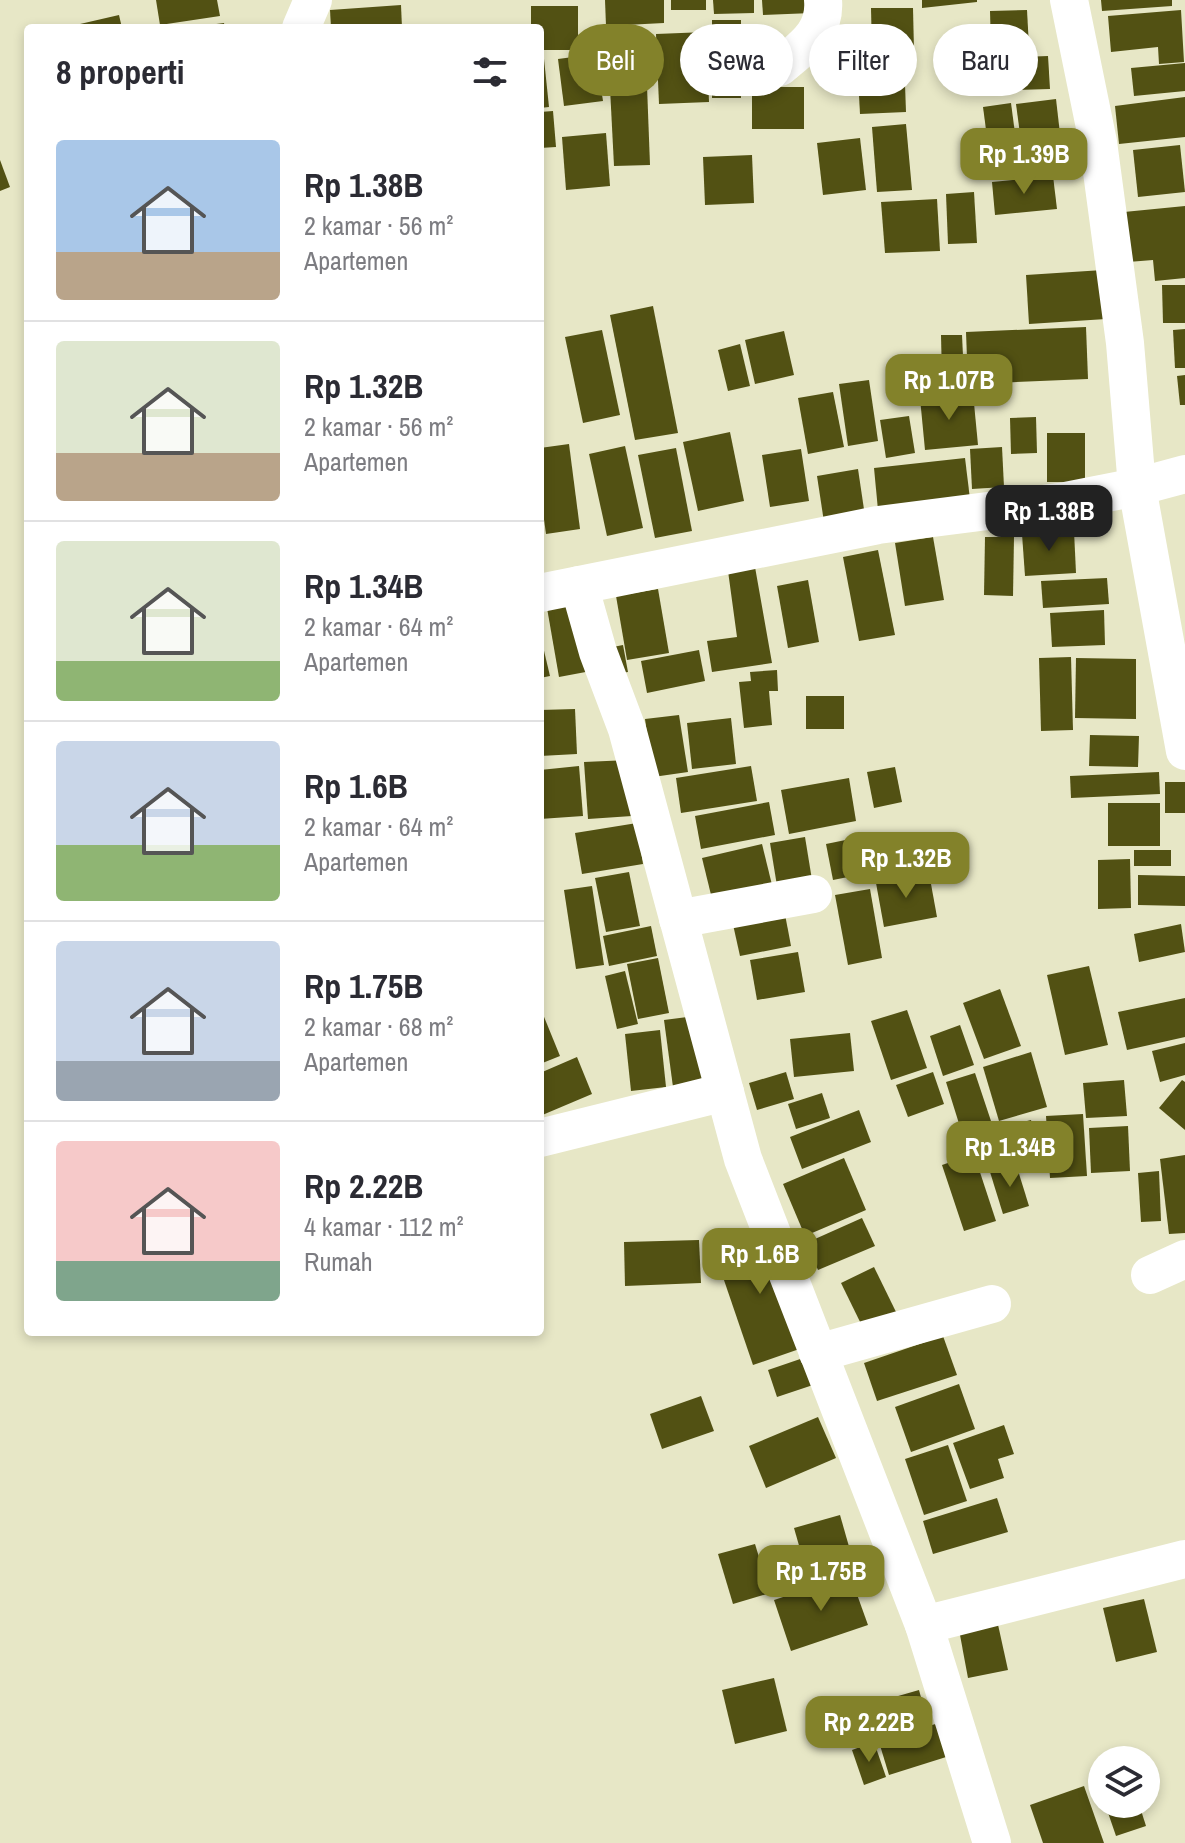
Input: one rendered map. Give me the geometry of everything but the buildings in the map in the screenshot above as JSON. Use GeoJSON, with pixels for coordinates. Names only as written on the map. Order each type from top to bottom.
{"type":"FeatureCollection","features":[{"type":"Feature","properties":{"kind":"street"},"geometry":{"type":"LineString","coordinates":[[303,24],[313,0]]}},
{"type":"Feature","properties":{"kind":"street"},"geometry":{"type":"LineString","coordinates":[[793,55],[824,21],[823,0]]}},
{"type":"Feature","properties":{"kind":"street"},"geometry":{"type":"LineString","coordinates":[[1069,0],[1100,158],[1125,343],[1137,487],[1185,751]]}},
{"type":"Feature","properties":{"kind":"street"},"geometry":{"type":"LineString","coordinates":[[544,592],[878,525],[1066,501],[1185,474]]}},
{"type":"Feature","properties":{"kind":"street"},"geometry":{"type":"LineString","coordinates":[[579,585],[598,652],[627,729],[743,1159],[924,1625],[992,1843]]}},
{"type":"Feature","properties":{"kind":"street"},"geometry":{"type":"LineString","coordinates":[[678,919],[813,894]]}},
{"type":"Feature","properties":{"kind":"street"},"geometry":{"type":"LineString","coordinates":[[544,1137],[725,1092]]}},
{"type":"Feature","properties":{"kind":"street"},"geometry":{"type":"LineString","coordinates":[[1150,1275],[1185,1259]]}},
{"type":"Feature","properties":{"kind":"street"},"geometry":{"type":"LineString","coordinates":[[818,1353],[992,1304]]}},
{"type":"Feature","properties":{"kind":"street"},"geometry":{"type":"LineString","coordinates":[[924,1625],[1185,1559]]}}]}
